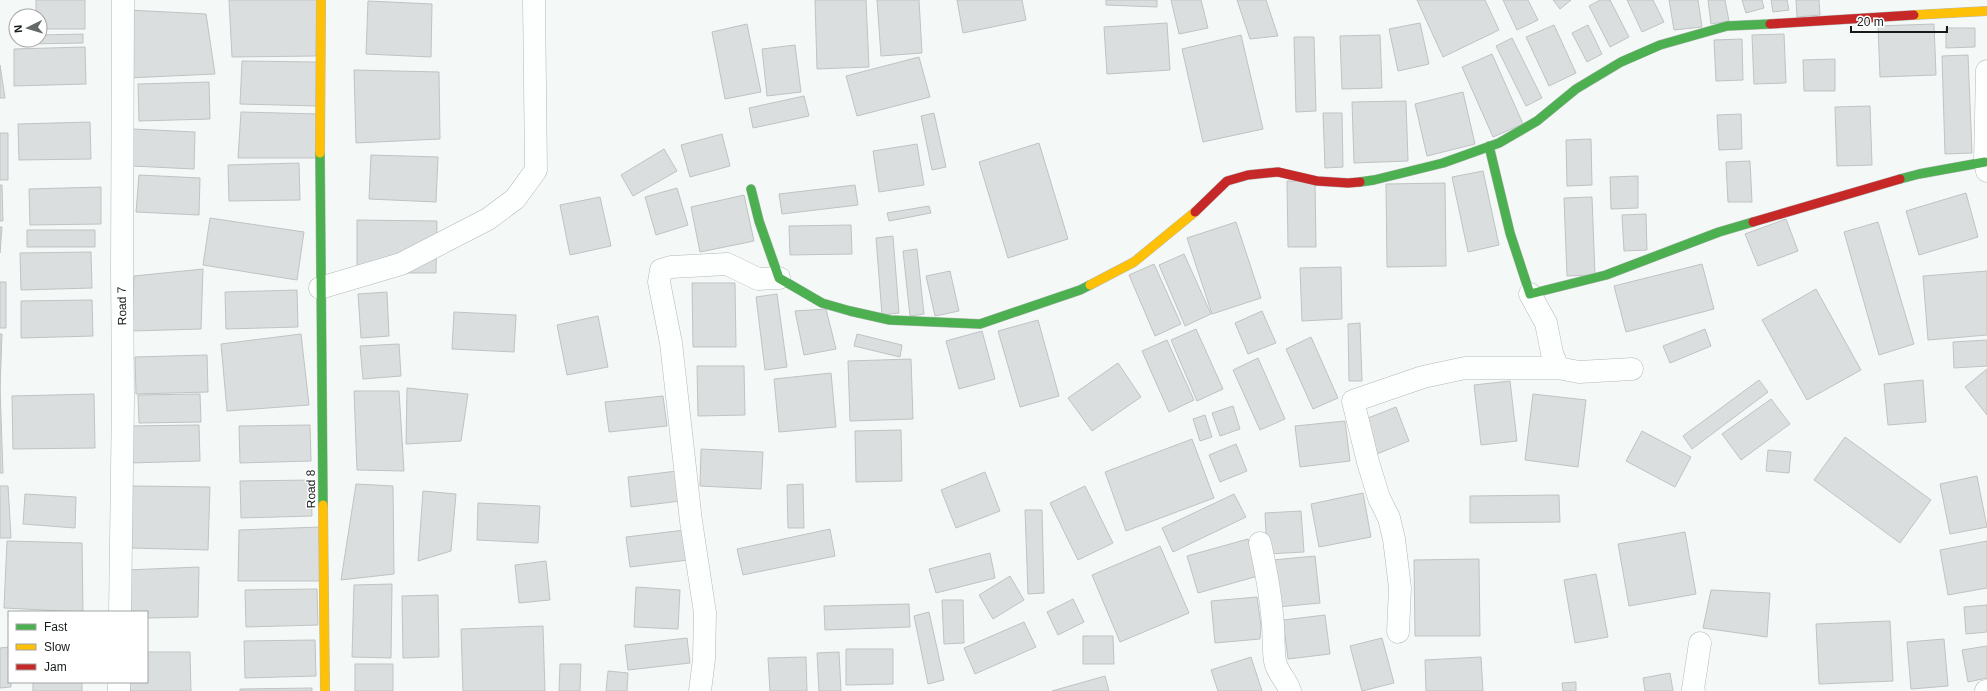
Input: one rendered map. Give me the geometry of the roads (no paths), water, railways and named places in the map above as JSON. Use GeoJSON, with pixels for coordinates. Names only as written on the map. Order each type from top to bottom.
{"type":"FeatureCollection","features":[{"type":"Feature","properties":{"kind":"street","name":"Road 7"},"geometry":{"type":"LineString","coordinates":[[120,611],[124,399],[122,270],[123,0]]}},
{"type":"Feature","properties":{"kind":"street","name":"Road 8"},"geometry":{"type":"LineString","coordinates":[[321,0],[320,288],[325,691]]}},
{"type":"Feature","properties":{"kind":"street"},"geometry":{"type":"LineString","coordinates":[[320,288],[401,264],[488,219],[515,199],[536,170],[534,0]]}},
{"type":"Feature","properties":{"kind":"street"},"geometry":{"type":"LineString","coordinates":[[700,691],[704,659],[705,613],[691,521],[671,343],[659,282],[661,270],[671,267],[726,264],[758,279],[778,278],[822,303],[850,312],[890,320],[921,320],[980,324],[1080,290],[1134,262],[1194,213],[1227,181],[1248,175],[1278,172],[1332,182],[1348,183],[1374,180],[1443,163],[1498,143],[1537,121],[1576,89],[1621,62],[1660,45],[1727,26],[1987,11]]}},
{"type":"Feature","properties":{"kind":"street"},"geometry":{"type":"LineString","coordinates":[[1530,294],[1606,275],[1719,232],[1918,174],[1986,166],[1987,71]]}},
{"type":"Feature","properties":{"kind":"street"},"geometry":{"type":"LineString","coordinates":[[1489,146],[1510,233],[1530,294],[1546,323],[1552,353],[1558,368]]}},
{"type":"Feature","properties":{"kind":"street"},"geometry":{"type":"LineString","coordinates":[[751,189],[759,221],[778,278]]}},
{"type":"Feature","properties":{"kind":"street"},"geometry":{"type":"LineString","coordinates":[[1398,632],[1400,588],[1394,539],[1389,518],[1380,498],[1368,462],[1353,401],[1423,377],[1465,368],[1558,368],[1580,372],[1632,368]]}},
{"type":"Feature","properties":{"kind":"street"},"geometry":{"type":"LineString","coordinates":[[1260,543],[1266,572],[1272,617],[1275,663],[1278,672],[1288,685],[1290,691]]}},
{"type":"Feature","properties":{"kind":"street"},"geometry":{"type":"LineString","coordinates":[[1694,691],[1693,689],[1700,643]]}}]}
